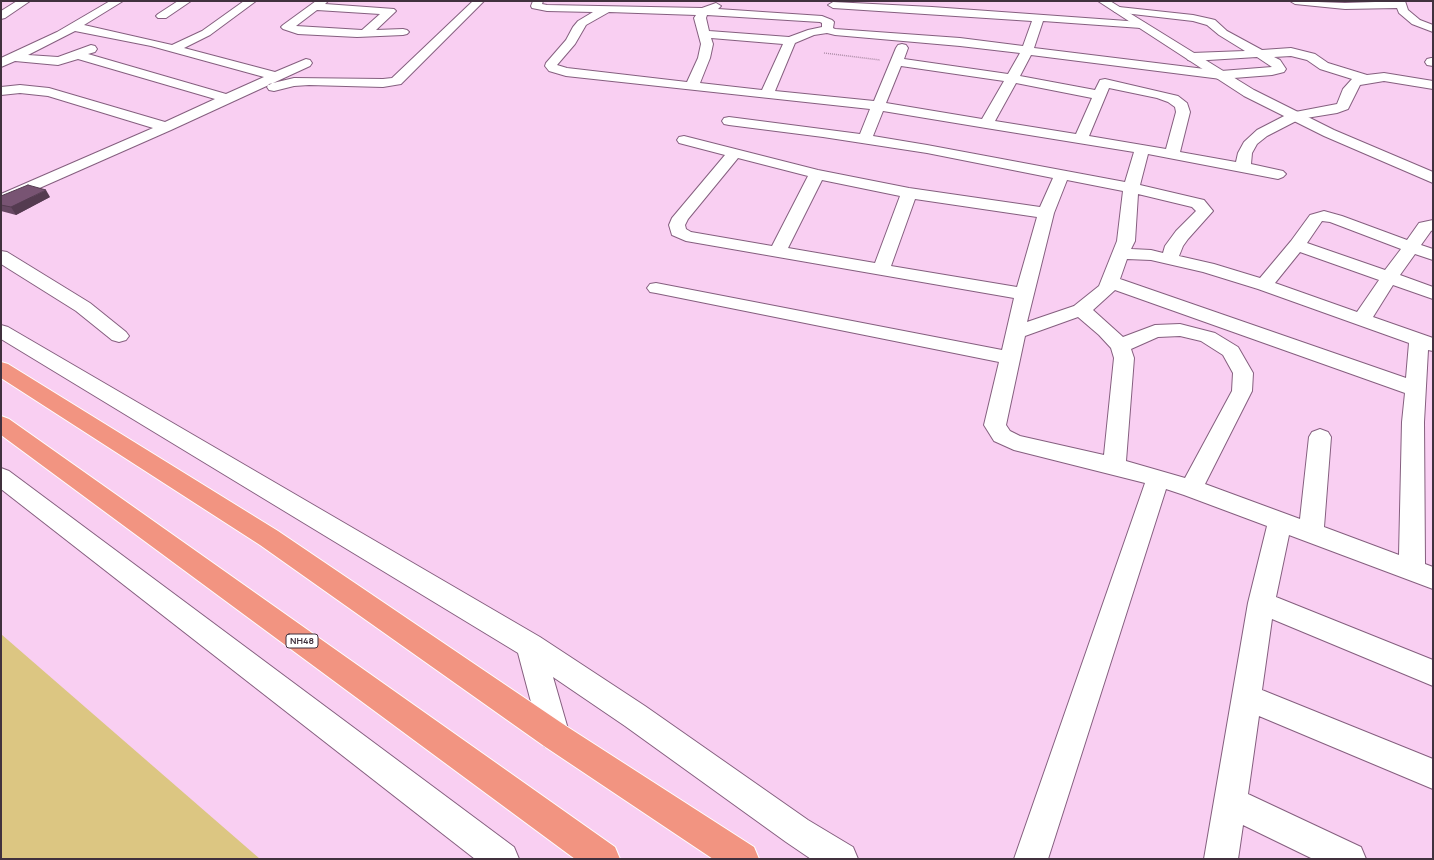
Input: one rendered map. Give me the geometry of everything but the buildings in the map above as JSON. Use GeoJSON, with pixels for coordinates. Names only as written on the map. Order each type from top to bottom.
{"type":"FeatureCollection","features":[{"type":"Feature","properties":{"kind":"highway"},"geometry":{"type":"LineString","coordinates":[[1,370],[269,538],[556,736],[742,859]]}},
{"type":"Feature","properties":{"kind":"highway","name":"NH48"},"geometry":{"type":"LineString","coordinates":[[1,424],[603,859]]}},
{"type":"Feature","properties":{"kind":"street"},"geometry":{"type":"LineString","coordinates":[[1,16],[25,1]]}},
{"type":"Feature","properties":{"kind":"street"},"geometry":{"type":"LineString","coordinates":[[1,63],[11,52],[31,49],[75,27],[118,1]]}},
{"type":"Feature","properties":{"kind":"street"},"geometry":{"type":"LineString","coordinates":[[162,16],[186,1]]}},
{"type":"Feature","properties":{"kind":"street"},"geometry":{"type":"LineString","coordinates":[[172,49],[206,33],[251,1]]}},
{"type":"Feature","properties":{"kind":"street"},"geometry":{"type":"LineString","coordinates":[[244,90],[272,88],[294,82],[309,81],[383,83],[396,81],[479,1]]}},
{"type":"Feature","properties":{"kind":"street"},"geometry":{"type":"LineString","coordinates":[[538,1],[536,6],[547,8],[703,12],[827,25],[835,32],[960,42],[1220,75],[1280,69],[1276,63],[1223,33],[1211,22],[1193,18],[1119,10]]}},
{"type":"Feature","properties":{"kind":"street"},"geometry":{"type":"LineString","coordinates":[[692,86],[704,58],[707,44],[700,18],[703,12],[723,1]]}},
{"type":"Feature","properties":{"kind":"street"},"geometry":{"type":"LineString","coordinates":[[1008,1],[1010,16]]}},
{"type":"Feature","properties":{"kind":"street"},"geometry":{"type":"LineString","coordinates":[[1103,1],[1249,93],[1329,133],[1433,178]]}},
{"type":"Feature","properties":{"kind":"street"},"geometry":{"type":"LineString","coordinates":[[1160,14],[1164,1]]}},
{"type":"Feature","properties":{"kind":"street"},"geometry":{"type":"LineString","coordinates":[[1295,1],[1345,6],[1400,3],[1403,11],[1416,22],[1433,29]]}},
{"type":"Feature","properties":{"kind":"street"},"geometry":{"type":"LineString","coordinates":[[705,34],[790,41],[827,25],[834,3],[887,5],[1144,26]]}},
{"type":"Feature","properties":{"kind":"street"},"geometry":{"type":"LineString","coordinates":[[366,33],[390,11],[319,4],[287,27],[298,31],[366,33],[402,32]]}},
{"type":"Feature","properties":{"kind":"street"},"geometry":{"type":"LineString","coordinates":[[605,10],[582,23],[571,41],[550,66],[566,72],[878,106],[1142,149],[1278,174]]}},
{"type":"Feature","properties":{"kind":"street"},"geometry":{"type":"LineString","coordinates":[[986,124],[1026,51],[1038,18]]}},
{"type":"Feature","properties":{"kind":"street"},"geometry":{"type":"LineString","coordinates":[[75,27],[172,49],[276,76]]}},
{"type":"Feature","properties":{"kind":"street"},"geometry":{"type":"LineString","coordinates":[[11,52],[58,61],[122,37]]}},
{"type":"Feature","properties":{"kind":"street"},"geometry":{"type":"LineString","coordinates":[[865,139],[906,38]]}},
{"type":"Feature","properties":{"kind":"street"},"geometry":{"type":"LineString","coordinates":[[767,94],[790,41]]}},
{"type":"Feature","properties":{"kind":"street"},"geometry":{"type":"LineString","coordinates":[[1192,57],[1258,53],[1299,53],[1317,60],[1324,66],[1366,79]]}},
{"type":"Feature","properties":{"kind":"street"},"geometry":{"type":"LineString","coordinates":[[77,55],[227,98]]}},
{"type":"Feature","properties":{"kind":"street"},"geometry":{"type":"LineString","coordinates":[[896,62],[1012,78],[1160,95],[1173,99],[1182,106],[1183,112],[1172,155]]}},
{"type":"Feature","properties":{"kind":"street"},"geometry":{"type":"LineString","coordinates":[[1081,139],[1114,62]]}},
{"type":"Feature","properties":{"kind":"street"},"geometry":{"type":"LineString","coordinates":[[1,200],[306,63]]}},
{"type":"Feature","properties":{"kind":"street"},"geometry":{"type":"LineString","coordinates":[[1243,168],[1245,153],[1251,142],[1262,133],[1295,116],[1310,112],[1337,109],[1343,106],[1350,89],[1355,82],[1384,77],[1433,85]]}},
{"type":"Feature","properties":{"kind":"street"},"geometry":{"type":"LineString","coordinates":[[1,91],[28,89],[49,92],[166,127]]}},
{"type":"Feature","properties":{"kind":"street"},"geometry":{"type":"LineString","coordinates":[[728,120],[865,139],[1062,174],[1198,203],[1205,211],[1182,235],[1174,246],[1170,258]]}},
{"type":"Feature","properties":{"kind":"street"},"geometry":{"type":"LineString","coordinates":[[684,140],[817,174],[909,193],[1046,213]]}},
{"type":"Feature","properties":{"kind":"street"},"geometry":{"type":"LineString","coordinates":[[1016,332],[1081,310],[1107,289],[1126,241],[1131,188],[1142,149]]}},
{"type":"Feature","properties":{"kind":"street"},"geometry":{"type":"LineString","coordinates":[[735,153],[680,218],[677,225],[678,231],[686,236],[1024,294]]}},
{"type":"Feature","properties":{"kind":"street"},"geometry":{"type":"LineString","coordinates":[[778,251],[817,174]]}},
{"type":"Feature","properties":{"kind":"street"},"geometry":{"type":"LineString","coordinates":[[1062,174],[1046,213],[1024,294],[995,425],[1002,436],[1014,442],[1114,466],[1191,488],[1422,574],[1413,422],[1415,389],[1426,342],[1264,285],[1170,258],[1151,255],[1121,254]]}},
{"type":"Feature","properties":{"kind":"street"},"geometry":{"type":"LineString","coordinates":[[881,270],[909,193]]}},
{"type":"Feature","properties":{"kind":"street"},"geometry":{"type":"LineString","coordinates":[[1264,285],[1297,245],[1316,218],[1324,216],[1336,219],[1433,255]]}},
{"type":"Feature","properties":{"kind":"street"},"geometry":{"type":"LineString","coordinates":[[1362,319],[1425,227],[1433,225]]}},
{"type":"Feature","properties":{"kind":"street"},"geometry":{"type":"LineString","coordinates":[[1297,245],[1433,293]]}},
{"type":"Feature","properties":{"kind":"street"},"geometry":{"type":"LineString","coordinates":[[1,256],[83,307],[119,336]]}},
{"type":"Feature","properties":{"kind":"street"},"geometry":{"type":"LineString","coordinates":[[1110,282],[1415,389]]}},
{"type":"Feature","properties":{"kind":"street"},"geometry":{"type":"LineString","coordinates":[[656,288],[1010,358]]}},
{"type":"Feature","properties":{"kind":"street"},"geometry":{"type":"LineString","coordinates":[[1081,310],[1106,331],[1120,346],[1124,358],[1114,466]]}},
{"type":"Feature","properties":{"kind":"street"},"geometry":{"type":"LineString","coordinates":[[1120,346],[1155,331],[1180,330],[1208,337],[1231,351],[1243,373],[1242,391],[1191,488]]}},
{"type":"Feature","properties":{"kind":"street"},"geometry":{"type":"LineString","coordinates":[[1,331],[530,646],[635,716],[797,831],[841,859]]}},
{"type":"Feature","properties":{"kind":"street"},"geometry":{"type":"LineString","coordinates":[[1311,533],[1320,437]]}},
{"type":"Feature","properties":{"kind":"street"},"geometry":{"type":"LineString","coordinates":[[1,477],[502,859]]}},
{"type":"Feature","properties":{"kind":"street"},"geometry":{"type":"LineString","coordinates":[[1031,859],[1158,478]]}},
{"type":"Feature","properties":{"kind":"street"},"geometry":{"type":"LineString","coordinates":[[1221,859],[1232,802],[1246,697],[1261,604],[1280,521]]}},
{"type":"Feature","properties":{"kind":"street"},"geometry":{"type":"LineString","coordinates":[[1261,604],[1433,673]]}},
{"type":"Feature","properties":{"kind":"street"},"geometry":{"type":"LineString","coordinates":[[530,646],[556,736]]}},
{"type":"Feature","properties":{"kind":"street"},"geometry":{"type":"LineString","coordinates":[[1246,697],[1433,774]]}},
{"type":"Feature","properties":{"kind":"street"},"geometry":{"type":"LineString","coordinates":[[1232,802],[1349,859]]}},
{"type":"Feature","properties":{"kind":"path"},"geometry":{"type":"LineString","coordinates":[[824,54],[896,62]]}},
{"type":"Feature","properties":{"kind":"shaded area"},"geometry":{"type":"Polygon","coordinates":[[[1,634],[260,859],[1,859],[1,634]]]}}]}
